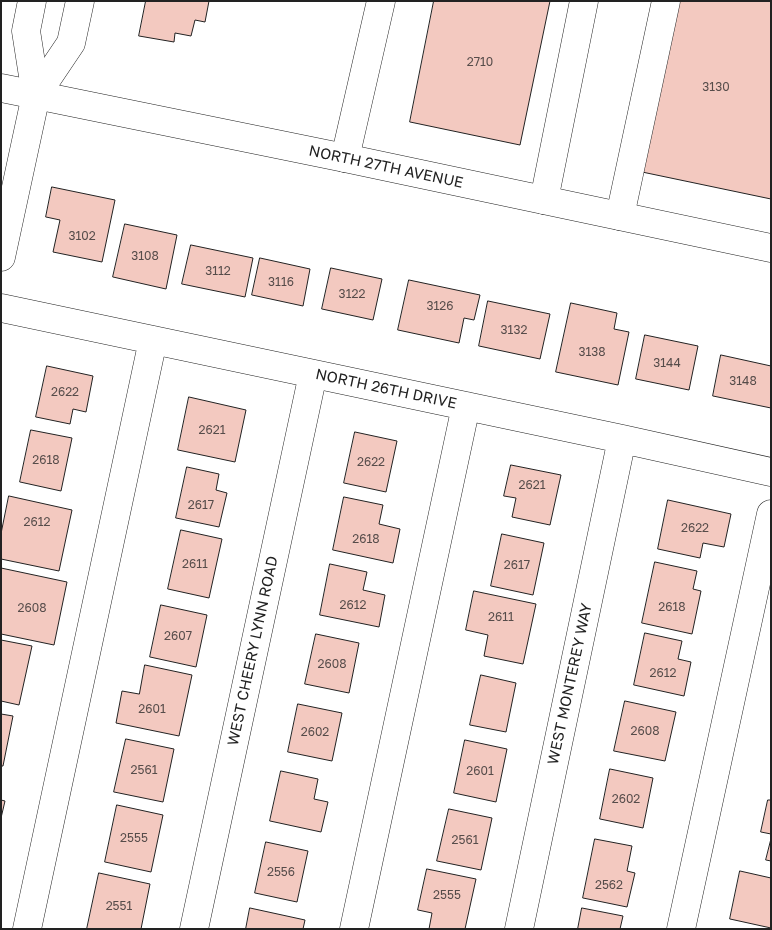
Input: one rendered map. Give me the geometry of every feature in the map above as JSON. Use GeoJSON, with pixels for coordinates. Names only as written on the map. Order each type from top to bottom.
{"type":"FeatureCollection","features":[{"type":"Feature","properties":{"kind":"main road"},"geometry":{"type":"LineString","coordinates":[[1,257],[36,95],[26,31],[32,1]]}},
{"type":"Feature","properties":{"kind":"main road"},"geometry":{"type":"LineString","coordinates":[[36,95],[71,42],[80,1]]}},
{"type":"Feature","properties":{"kind":"main road"},"geometry":{"type":"LineString","coordinates":[[345,158],[381,1]]}},
{"type":"Feature","properties":{"kind":"main road"},"geometry":{"type":"LineString","coordinates":[[544,200],[584,1]]}},
{"type":"Feature","properties":{"kind":"main road"},"geometry":{"type":"LineString","coordinates":[[620,216],[666,1]]}},
{"type":"Feature","properties":{"kind":"main road","name":"NORTH 27TH AVENUE"},"geometry":{"type":"LineString","coordinates":[[1,88],[771,248]]}},
{"type":"Feature","properties":{"kind":"main road","name":"NORTH 26TH DRIVE"},"geometry":{"type":"LineString","coordinates":[[1,308],[622,438],[771,472]]}},
{"type":"Feature","properties":{"kind":"main road"},"geometry":{"type":"LineString","coordinates":[[27,929],[153,340]]}},
{"type":"Feature","properties":{"kind":"main road","name":"WEST CHEERY LYNN ROAD"},"geometry":{"type":"LineString","coordinates":[[194,929],[313,374]]}},
{"type":"Feature","properties":{"kind":"main road"},"geometry":{"type":"LineString","coordinates":[[354,929],[466,406]]}},
{"type":"Feature","properties":{"kind":"main road","name":"WEST MONTEREY WAY"},"geometry":{"type":"LineString","coordinates":[[519,929],[622,438]]}},
{"type":"Feature","properties":{"kind":"main road"},"geometry":{"type":"LineString","coordinates":[[681,929],[771,514]]}},
{"type":"Feature","properties":{"kind":"building"},"geometry":{"type":"Polygon","coordinates":[[[146,1],[209,1],[205,22],[195,20],[191,36],[175,33],[174,42],[139,36],[146,1]]]}},
{"type":"Feature","properties":{"kind":"building"},"geometry":{"type":"Polygon","coordinates":[[[434,1],[550,1],[520,145],[410,122],[434,1]]]}},
{"type":"Feature","properties":{"kind":"building"},"geometry":{"type":"Polygon","coordinates":[[[679,1],[771,1],[771,199],[642,172],[679,1]]]}},
{"type":"Feature","properties":{"kind":"building"},"geometry":{"type":"Polygon","coordinates":[[[52,187],[115,200],[102,262],[53,252],[60,220],[46,217],[52,187]]]}},
{"type":"Feature","properties":{"kind":"building"},"geometry":{"type":"Polygon","coordinates":[[[125,224],[177,235],[166,289],[113,277],[125,224]]]}},
{"type":"Feature","properties":{"kind":"building"},"geometry":{"type":"Polygon","coordinates":[[[191,245],[253,258],[245,297],[182,284],[191,245]]]}},
{"type":"Feature","properties":{"kind":"building"},"geometry":{"type":"Polygon","coordinates":[[[260,258],[310,269],[303,306],[252,295],[260,258]]]}},
{"type":"Feature","properties":{"kind":"building"},"geometry":{"type":"Polygon","coordinates":[[[331,268],[382,279],[373,320],[322,309],[331,268]]]}},
{"type":"Feature","properties":{"kind":"building"},"geometry":{"type":"Polygon","coordinates":[[[409,280],[480,295],[474,320],[464,318],[459,343],[398,330],[409,280]]]}},
{"type":"Feature","properties":{"kind":"building"},"geometry":{"type":"Polygon","coordinates":[[[488,301],[550,314],[540,359],[479,346],[488,301]]]}},
{"type":"Feature","properties":{"kind":"building"},"geometry":{"type":"Polygon","coordinates":[[[571,303],[617,313],[614,329],[629,332],[618,385],[556,372],[571,303]]]}},
{"type":"Feature","properties":{"kind":"building"},"geometry":{"type":"Polygon","coordinates":[[[645,335],[698,346],[689,390],[636,379],[645,335]]]}},
{"type":"Feature","properties":{"kind":"building"},"geometry":{"type":"Polygon","coordinates":[[[721,355],[771,366],[771,408],[713,396],[721,355]]]}},
{"type":"Feature","properties":{"kind":"building"},"geometry":{"type":"Polygon","coordinates":[[[47,366],[93,376],[86,412],[73,409],[70,424],[36,417],[47,366]]]}},
{"type":"Feature","properties":{"kind":"building"},"geometry":{"type":"Polygon","coordinates":[[[189,397],[246,410],[235,462],[178,450],[189,397]]]}},
{"type":"Feature","properties":{"kind":"building"},"geometry":{"type":"Polygon","coordinates":[[[31,430],[72,438],[61,491],[20,482],[31,430]]]}},
{"type":"Feature","properties":{"kind":"building"},"geometry":{"type":"Polygon","coordinates":[[[355,432],[397,441],[386,492],[344,483],[355,432]]]}},
{"type":"Feature","properties":{"kind":"building"},"geometry":{"type":"Polygon","coordinates":[[[511,465],[561,475],[550,525],[512,517],[516,498],[504,496],[511,465]]]}},
{"type":"Feature","properties":{"kind":"building"},"geometry":{"type":"Polygon","coordinates":[[[187,467],[219,474],[216,490],[227,493],[219,527],[176,518],[187,467]]]}},
{"type":"Feature","properties":{"kind":"building"},"geometry":{"type":"Polygon","coordinates":[[[9,496],[72,510],[59,571],[1,559],[1,534],[9,496]]]}},
{"type":"Feature","properties":{"kind":"building"},"geometry":{"type":"Polygon","coordinates":[[[344,497],[383,505],[379,524],[400,529],[393,563],[333,550],[344,497]]]}},
{"type":"Feature","properties":{"kind":"building"},"geometry":{"type":"Polygon","coordinates":[[[668,500],[731,514],[724,547],[703,543],[700,558],[658,549],[668,500]]]}},
{"type":"Feature","properties":{"kind":"building"},"geometry":{"type":"Polygon","coordinates":[[[181,530],[222,539],[209,598],[168,589],[181,530]]]}},
{"type":"Feature","properties":{"kind":"building"},"geometry":{"type":"Polygon","coordinates":[[[502,534],[544,543],[533,595],[491,586],[502,534]]]}},
{"type":"Feature","properties":{"kind":"building"},"geometry":{"type":"Polygon","coordinates":[[[655,562],[697,571],[693,589],[701,591],[692,634],[642,623],[655,562]]]}},
{"type":"Feature","properties":{"kind":"building"},"geometry":{"type":"Polygon","coordinates":[[[330,564],[367,572],[363,590],[385,595],[379,627],[320,615],[330,564]]]}},
{"type":"Feature","properties":{"kind":"building"},"geometry":{"type":"Polygon","coordinates":[[[1,568],[67,582],[54,645],[1,634],[1,568]]]}},
{"type":"Feature","properties":{"kind":"building"},"geometry":{"type":"Polygon","coordinates":[[[474,591],[536,604],[523,664],[484,656],[488,635],[466,630],[474,591]]]}},
{"type":"Feature","properties":{"kind":"building"},"geometry":{"type":"Polygon","coordinates":[[[161,605],[207,615],[196,667],[150,657],[161,605]]]}},
{"type":"Feature","properties":{"kind":"building"},"geometry":{"type":"Polygon","coordinates":[[[645,633],[682,641],[678,659],[691,662],[684,696],[634,685],[645,633]]]}},
{"type":"Feature","properties":{"kind":"building"},"geometry":{"type":"Polygon","coordinates":[[[316,634],[359,643],[349,693],[305,684],[316,634]]]}},
{"type":"Feature","properties":{"kind":"building"},"geometry":{"type":"Polygon","coordinates":[[[1,640],[32,646],[19,705],[1,701],[1,640]]]}},
{"type":"Feature","properties":{"kind":"building"},"geometry":{"type":"Polygon","coordinates":[[[145,665],[192,675],[179,736],[116,723],[122,691],[139,694],[145,665]]]}},
{"type":"Feature","properties":{"kind":"building"},"geometry":{"type":"Polygon","coordinates":[[[481,675],[516,683],[506,732],[470,725],[481,675]]]}},
{"type":"Feature","properties":{"kind":"building"},"geometry":{"type":"Polygon","coordinates":[[[625,701],[676,712],[665,761],[614,751],[625,701]]]}},
{"type":"Feature","properties":{"kind":"building"},"geometry":{"type":"Polygon","coordinates":[[[298,704],[342,713],[332,761],[288,752],[298,704]]]}},
{"type":"Feature","properties":{"kind":"building"},"geometry":{"type":"Polygon","coordinates":[[[1,714],[13,716],[3,766],[1,766],[1,714]]]}},
{"type":"Feature","properties":{"kind":"building"},"geometry":{"type":"Polygon","coordinates":[[[126,739],[174,749],[163,802],[114,792],[126,739]]]}},
{"type":"Feature","properties":{"kind":"building"},"geometry":{"type":"Polygon","coordinates":[[[465,740],[507,749],[496,802],[454,793],[465,740]]]}},
{"type":"Feature","properties":{"kind":"building"},"geometry":{"type":"Polygon","coordinates":[[[610,769],[653,778],[643,828],[600,819],[610,769]]]}},
{"type":"Feature","properties":{"kind":"building"},"geometry":{"type":"Polygon","coordinates":[[[281,771],[318,779],[314,799],[328,802],[321,832],[270,821],[281,771]]]}},
{"type":"Feature","properties":{"kind":"building"},"geometry":{"type":"Polygon","coordinates":[[[1,800],[5,801],[1,818],[1,800]]]}},
{"type":"Feature","properties":{"kind":"building"},"geometry":{"type":"Polygon","coordinates":[[[768,800],[771,800],[771,834],[761,832],[768,800]]]}},
{"type":"Feature","properties":{"kind":"building"},"geometry":{"type":"Polygon","coordinates":[[[117,805],[163,815],[151,872],[105,862],[117,805]]]}},
{"type":"Feature","properties":{"kind":"building"},"geometry":{"type":"Polygon","coordinates":[[[449,809],[492,818],[481,870],[437,861],[449,809]]]}},
{"type":"Feature","properties":{"kind":"building"},"geometry":{"type":"Polygon","coordinates":[[[595,839],[632,846],[627,871],[635,873],[627,907],[583,898],[595,839]]]}},
{"type":"Feature","properties":{"kind":"building"},"geometry":{"type":"Polygon","coordinates":[[[771,839],[771,861],[766,860],[771,839]]]}},
{"type":"Feature","properties":{"kind":"building"},"geometry":{"type":"Polygon","coordinates":[[[266,842],[308,851],[297,902],[255,893],[266,842]]]}},
{"type":"Feature","properties":{"kind":"building"},"geometry":{"type":"Polygon","coordinates":[[[427,869],[476,879],[465,929],[429,929],[432,913],[418,910],[427,869]]]}},
{"type":"Feature","properties":{"kind":"building"},"geometry":{"type":"Polygon","coordinates":[[[740,871],[771,878],[771,928],[730,919],[740,871]]]}},
{"type":"Feature","properties":{"kind":"building"},"geometry":{"type":"Polygon","coordinates":[[[99,873],[150,884],[141,929],[87,929],[99,873]]]}},
{"type":"Feature","properties":{"kind":"building"},"geometry":{"type":"Polygon","coordinates":[[[250,908],[305,920],[303,929],[246,929],[250,908]]]}},
{"type":"Feature","properties":{"kind":"building"},"geometry":{"type":"Polygon","coordinates":[[[582,908],[623,916],[620,929],[578,929],[582,908]]]}}]}
